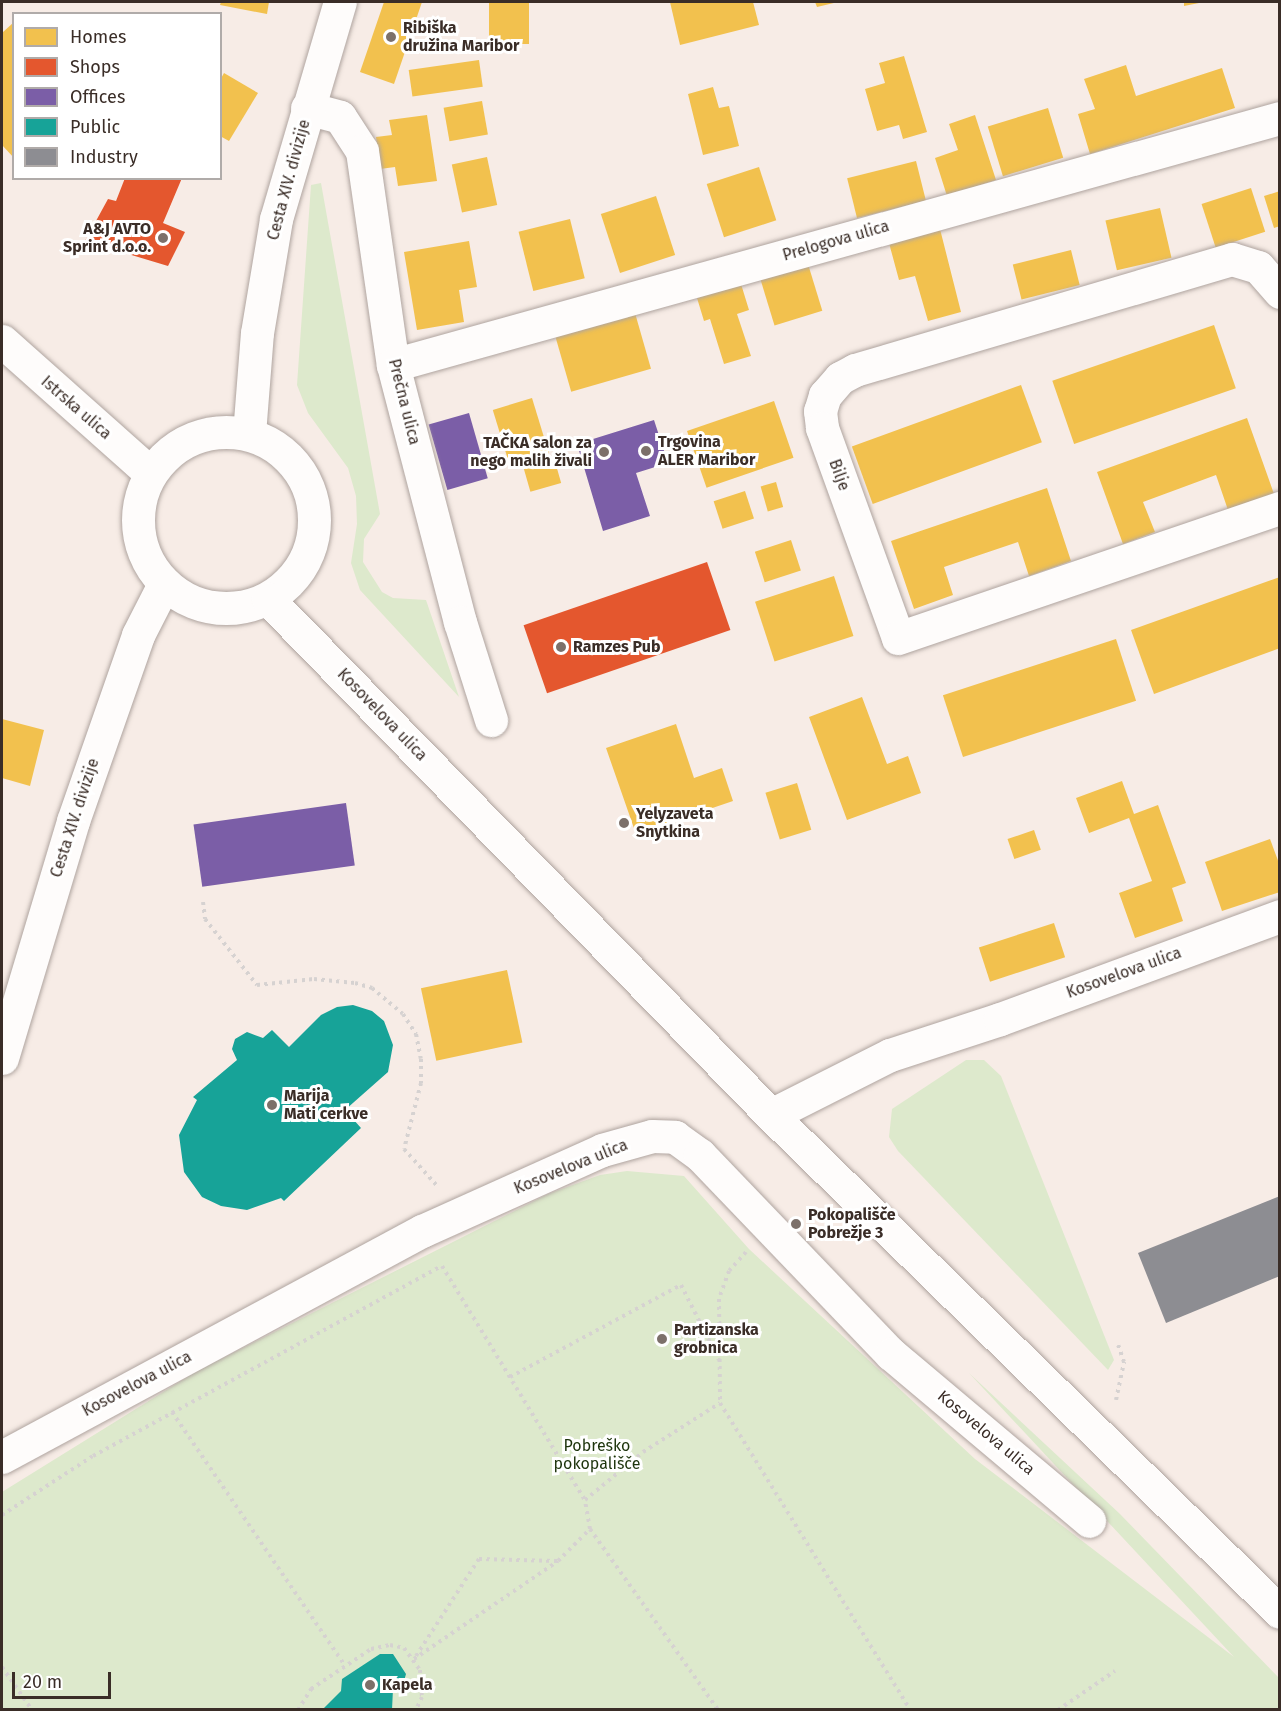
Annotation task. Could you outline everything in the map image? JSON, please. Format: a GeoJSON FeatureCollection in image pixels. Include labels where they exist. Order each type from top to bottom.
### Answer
{"type":"FeatureCollection","features":[{"type":"Feature","properties":{"kind":"street","name":"Cesta XIV. divizije"},"geometry":{"type":"LineString","coordinates":[[249,434],[257,333],[276,219],[340,2]]}},
{"type":"Feature","properties":{"kind":"street","name":"Prečna ulica"},"geometry":{"type":"LineString","coordinates":[[307,108],[340,117],[362,151],[393,364],[460,622],[491,720]]}},
{"type":"Feature","properties":{"kind":"street","name":"Prelogova ulica"},"geometry":{"type":"LineString","coordinates":[[393,364],[1280,118]]}},
{"type":"Feature","properties":{"kind":"street","name":"Bilje"},"geometry":{"type":"LineString","coordinates":[[1280,292],[1258,267],[1232,259],[855,370],[833,387],[820,411],[822,428],[898,638],[1280,508]]}},
{"type":"Feature","properties":{"kind":"street","name":"Istrska ulica"},"geometry":{"type":"LineString","coordinates":[[2,341],[150,473]]}},
{"type":"Feature","properties":{"kind":"street"},"geometry":{"type":"LineString","coordinates":[[223,431],[249,434],[282,450],[302,472],[314,505],[314,537],[302,568],[268,599],[230,610],[197,605],[164,584],[146,557],[138,529],[139,500],[150,473],[174,448],[192,437],[223,431]]}},
{"type":"Feature","properties":{"kind":"street","name":"Cesta XIV. divizije"},"geometry":{"type":"LineString","coordinates":[[2,1058],[77,810],[138,635],[164,584]]}},
{"type":"Feature","properties":{"kind":"street","name":"Kosovelova ulica"},"geometry":{"type":"LineString","coordinates":[[268,599],[771,1115],[1280,1612]]}},
{"type":"Feature","properties":{"kind":"street","name":"Kosovelova ulica"},"geometry":{"type":"LineString","coordinates":[[771,1115],[890,1055],[1000,1019],[1280,916]]}},
{"type":"Feature","properties":{"kind":"street","name":"Kosovelova ulica"},"geometry":{"type":"LineString","coordinates":[[2,1457],[461,1213],[602,1150],[652,1136],[675,1137],[700,1155],[891,1354],[1089,1521]]}},
{"type":"Feature","properties":{"kind":"path"},"geometry":{"type":"LineString","coordinates":[[203,902],[205,919],[257,985],[314,979],[356,983],[372,988],[403,1014],[416,1034],[421,1059],[421,1083],[404,1149],[461,1213]]}},
{"type":"Feature","properties":{"kind":"path"},"geometry":{"type":"LineString","coordinates":[[749,1249],[729,1271],[719,1299],[720,1403],[910,1710]]}},
{"type":"Feature","properties":{"kind":"path"},"geometry":{"type":"LineString","coordinates":[[2,1515],[93,1456],[442,1266],[585,1500],[590,1529],[718,1710]]}},
{"type":"Feature","properties":{"kind":"path"},"geometry":{"type":"LineString","coordinates":[[510,1377],[681,1285],[720,1361]]}},
{"type":"Feature","properties":{"kind":"path"},"geometry":{"type":"LineString","coordinates":[[1116,1400],[1124,1362],[1118,1345]]}},
{"type":"Feature","properties":{"kind":"path"},"geometry":{"type":"LineString","coordinates":[[585,1500],[643,1452],[720,1403]]}},
{"type":"Feature","properties":{"kind":"path"},"geometry":{"type":"LineString","coordinates":[[172,1412],[345,1666]]}},
{"type":"Feature","properties":{"kind":"path"},"geometry":{"type":"LineString","coordinates":[[414,1659],[558,1561],[590,1529]]}},
{"type":"Feature","properties":{"kind":"path"},"geometry":{"type":"LineString","coordinates":[[414,1659],[479,1559],[558,1561]]}},
{"type":"Feature","properties":{"kind":"path"},"geometry":{"type":"LineString","coordinates":[[298,1710],[311,1689],[371,1649],[390,1645],[404,1648],[414,1659],[423,1686],[416,1710]]}},
{"type":"Feature","properties":{"kind":"path"},"geometry":{"type":"LineString","coordinates":[[2,1667],[32,1710]]}},
{"type":"Feature","properties":{"kind":"path"},"geometry":{"type":"LineString","coordinates":[[1058,1710],[1115,1671]]}},
{"type":"Feature","properties":{"kind":"green space"},"geometry":{"type":"Polygon","coordinates":[[[321,183],[380,514],[364,539],[363,562],[382,592],[393,598],[426,600],[459,697],[360,590],[351,563],[357,524],[356,496],[348,468],[308,413],[297,385],[311,185],[321,183]]]}},
{"type":"Feature","properties":{"kind":"green space"},"geometry":{"type":"Polygon","coordinates":[[[966,1060],[984,1060],[1001,1076],[1114,1360],[1108,1370],[898,1151],[889,1137],[892,1109],[966,1060]]]}},
{"type":"Feature","properties":{"kind":"green space","name":"Pobreško pokopališče"},"geometry":{"type":"Polygon","coordinates":[[[627,1171],[684,1176],[749,1249],[975,1459],[1234,1657],[969,1373],[1120,1514],[1280,1679],[1279,1710],[2,1710],[2,1492],[197,1371],[548,1194],[600,1175],[627,1171]]]}},
{"type":"Feature","properties":{"kind":"building: Homes"},"geometry":{"type":"Polygon","coordinates":[[[221,2],[269,2],[267,14],[220,5],[221,2]]]}},
{"type":"Feature","properties":{"kind":"building: Homes","name":"Ribiška družina Maribor"},"geometry":{"type":"Polygon","coordinates":[[[384,2],[422,2],[394,84],[360,72],[384,2]]]}},
{"type":"Feature","properties":{"kind":"building: Homes"},"geometry":{"type":"Polygon","coordinates":[[[489,2],[529,2],[529,44],[489,44],[489,2]]]}},
{"type":"Feature","properties":{"kind":"building: Homes"},"geometry":{"type":"Polygon","coordinates":[[[670,2],[753,2],[759,25],[680,45],[670,2]]]}},
{"type":"Feature","properties":{"kind":"building: Homes"},"geometry":{"type":"Polygon","coordinates":[[[815,2],[838,2],[817,7],[815,2]]]}},
{"type":"Feature","properties":{"kind":"building: Homes"},"geometry":{"type":"Polygon","coordinates":[[[1184,2],[1199,2],[1199,3],[1184,6],[1184,2]]]}},
{"type":"Feature","properties":{"kind":"building: Homes"},"geometry":{"type":"Polygon","coordinates":[[[12,24],[12,156],[2,145],[2,33],[12,24]]]}},
{"type":"Feature","properties":{"kind":"building: Homes"},"geometry":{"type":"Polygon","coordinates":[[[904,56],[927,132],[903,139],[899,125],[877,131],[865,89],[885,83],[879,63],[904,56]]]}},
{"type":"Feature","properties":{"kind":"building: Homes"},"geometry":{"type":"Polygon","coordinates":[[[479,60],[483,87],[412,97],[409,70],[479,60]]]}},
{"type":"Feature","properties":{"kind":"building: Homes"},"geometry":{"type":"Polygon","coordinates":[[[1126,65],[1136,96],[1222,68],[1235,108],[1090,154],[1078,114],[1095,109],[1084,79],[1126,65]]]}},
{"type":"Feature","properties":{"kind":"building: Homes"},"geometry":{"type":"Polygon","coordinates":[[[224,73],[258,93],[229,141],[222,137],[222,76],[224,73]]]}},
{"type":"Feature","properties":{"kind":"building: Homes"},"geometry":{"type":"Polygon","coordinates":[[[713,87],[719,108],[729,106],[739,146],[703,155],[688,94],[713,87]]]}},
{"type":"Feature","properties":{"kind":"building: Homes"},"geometry":{"type":"Polygon","coordinates":[[[482,101],[488,134],[449,141],[444,108],[482,101]]]}},
{"type":"Feature","properties":{"kind":"building: Homes"},"geometry":{"type":"Polygon","coordinates":[[[1048,108],[1063,158],[1003,176],[988,126],[1048,108]]]}},
{"type":"Feature","properties":{"kind":"building: Homes"},"geometry":{"type":"Polygon","coordinates":[[[427,115],[437,181],[398,186],[395,167],[380,169],[376,137],[392,135],[389,120],[427,115]]]}},
{"type":"Feature","properties":{"kind":"building: Homes"},"geometry":{"type":"Polygon","coordinates":[[[975,115],[996,180],[947,196],[935,158],[958,150],[949,124],[975,115]]]}},
{"type":"Feature","properties":{"kind":"building: Homes"},"geometry":{"type":"Polygon","coordinates":[[[487,157],[497,205],[462,212],[452,164],[487,157]]]}},
{"type":"Feature","properties":{"kind":"building: Homes"},"geometry":{"type":"Polygon","coordinates":[[[916,161],[926,201],[857,218],[847,178],[916,161]]]}},
{"type":"Feature","properties":{"kind":"building: Homes"},"geometry":{"type":"Polygon","coordinates":[[[759,167],[776,220],[724,237],[707,184],[759,167]]]}},
{"type":"Feature","properties":{"kind":"building: Homes"},"geometry":{"type":"Polygon","coordinates":[[[1251,188],[1265,232],[1216,248],[1202,204],[1251,188]]]}},
{"type":"Feature","properties":{"kind":"building: Homes"},"geometry":{"type":"Polygon","coordinates":[[[1280,191],[1280,226],[1274,228],[1264,196],[1280,191]]]}},
{"type":"Feature","properties":{"kind":"building: Homes"},"geometry":{"type":"Polygon","coordinates":[[[656,196],[675,255],[620,273],[601,214],[656,196]]]}},
{"type":"Feature","properties":{"kind":"building: Homes"},"geometry":{"type":"Polygon","coordinates":[[[1160,208],[1171,258],[1117,270],[1105,221],[1160,208]]]}},
{"type":"Feature","properties":{"kind":"building: Homes"},"geometry":{"type":"Polygon","coordinates":[[[570,219],[585,278],[533,291],[519,232],[570,219]]]}},
{"type":"Feature","properties":{"kind":"building: Homes"},"geometry":{"type":"Polygon","coordinates":[[[940,229],[961,312],[928,321],[915,276],[899,280],[889,243],[940,229]]]}},
{"type":"Feature","properties":{"kind":"building: Homes"},"geometry":{"type":"Polygon","coordinates":[[[469,241],[477,287],[459,290],[464,322],[417,330],[404,252],[469,241]]]}},
{"type":"Feature","properties":{"kind":"building: Homes"},"geometry":{"type":"Polygon","coordinates":[[[1071,250],[1080,285],[1021,299],[1013,265],[1071,250]]]}},
{"type":"Feature","properties":{"kind":"building: Homes"},"geometry":{"type":"Polygon","coordinates":[[[808,264],[822,311],[775,325],[760,279],[808,264]]]}},
{"type":"Feature","properties":{"kind":"building: Homes"},"geometry":{"type":"Polygon","coordinates":[[[741,284],[749,310],[737,314],[751,356],[724,364],[710,319],[704,321],[697,298],[741,284]]]}},
{"type":"Feature","properties":{"kind":"building: Homes"},"geometry":{"type":"Polygon","coordinates":[[[635,313],[651,369],[571,392],[555,336],[635,313]]]}},
{"type":"Feature","properties":{"kind":"building: Homes"},"geometry":{"type":"Polygon","coordinates":[[[1214,325],[1236,388],[1074,444],[1052,381],[1214,325]]]}},
{"type":"Feature","properties":{"kind":"building: Homes"},"geometry":{"type":"Polygon","coordinates":[[[1021,385],[1042,442],[873,504],[852,447],[1021,385]]]}},
{"type":"Feature","properties":{"kind":"building: Homes"},"geometry":{"type":"Polygon","coordinates":[[[532,398],[549,453],[509,464],[493,410],[532,398]]]}},
{"type":"Feature","properties":{"kind":"building: Homes"},"geometry":{"type":"Polygon","coordinates":[[[774,401],[794,458],[707,488],[687,431],[774,401]]]}},
{"type":"Feature","properties":{"kind":"building: Homes"},"geometry":{"type":"Polygon","coordinates":[[[1247,418],[1274,494],[1228,510],[1216,475],[1143,502],[1155,532],[1123,544],[1097,472],[1247,418]]]}},
{"type":"Feature","properties":{"kind":"building: Homes"},"geometry":{"type":"Polygon","coordinates":[[[554,458],[561,483],[530,492],[523,467],[554,458]]]}},
{"type":"Feature","properties":{"kind":"building: Homes"},"geometry":{"type":"Polygon","coordinates":[[[776,482],[783,507],[768,511],[761,486],[776,482]]]}},
{"type":"Feature","properties":{"kind":"building: Homes"},"geometry":{"type":"Polygon","coordinates":[[[1047,488],[1071,561],[1029,576],[1018,542],[944,567],[953,595],[914,609],[891,541],[1047,488]]]}},
{"type":"Feature","properties":{"kind":"building: Homes"},"geometry":{"type":"Polygon","coordinates":[[[745,491],[754,519],[723,529],[714,501],[745,491]]]}},
{"type":"Feature","properties":{"kind":"building: Homes"},"geometry":{"type":"Polygon","coordinates":[[[791,540],[801,570],[765,582],[755,552],[791,540]]]}},
{"type":"Feature","properties":{"kind":"building: Homes"},"geometry":{"type":"Polygon","coordinates":[[[834,576],[853,636],[775,662],[755,602],[834,576]]]}},
{"type":"Feature","properties":{"kind":"building: Homes"},"geometry":{"type":"Polygon","coordinates":[[[1280,577],[1280,648],[1154,694],[1131,630],[1280,577]]]}},
{"type":"Feature","properties":{"kind":"building: Homes"},"geometry":{"type":"Polygon","coordinates":[[[1116,639],[1136,701],[963,757],[943,695],[1116,639]]]}},
{"type":"Feature","properties":{"kind":"building: Homes"},"geometry":{"type":"Polygon","coordinates":[[[862,697],[887,764],[908,756],[921,793],[847,820],[809,717],[862,697]]]}},
{"type":"Feature","properties":{"kind":"building: Homes"},"geometry":{"type":"Polygon","coordinates":[[[2,719],[44,730],[30,786],[2,778],[2,719]]]}},
{"type":"Feature","properties":{"kind":"building: Homes"},"geometry":{"type":"Polygon","coordinates":[[[676,724],[694,778],[722,768],[733,801],[636,834],[606,748],[676,724]]]}},
{"type":"Feature","properties":{"kind":"building: Homes"},"geometry":{"type":"Polygon","coordinates":[[[1122,781],[1134,814],[1158,805],[1186,883],[1172,888],[1183,921],[1135,938],[1119,893],[1152,881],[1129,818],[1089,833],[1076,798],[1122,781]]]}},
{"type":"Feature","properties":{"kind":"building: Homes"},"geometry":{"type":"Polygon","coordinates":[[[797,783],[811,830],[780,840],[765,793],[797,783]]]}},
{"type":"Feature","properties":{"kind":"building: Homes"},"geometry":{"type":"Polygon","coordinates":[[[1034,830],[1041,850],[1014,859],[1008,839],[1034,830]]]}},
{"type":"Feature","properties":{"kind":"building: Homes"},"geometry":{"type":"Polygon","coordinates":[[[1270,839],[1280,866],[1280,892],[1222,911],[1205,862],[1270,839]]]}},
{"type":"Feature","properties":{"kind":"building: Homes"},"geometry":{"type":"Polygon","coordinates":[[[1054,923],[1065,957],[990,982],[979,947],[1054,923]]]}},
{"type":"Feature","properties":{"kind":"building: Homes"},"geometry":{"type":"Polygon","coordinates":[[[507,970],[522,1042],[436,1061],[421,988],[507,970]]]}},
{"type":"Feature","properties":{"kind":"building: Shops"},"geometry":{"type":"Polygon","coordinates":[[[124,180],[181,180],[163,223],[185,232],[168,266],[85,241],[108,199],[116,201],[124,180]]]}},
{"type":"Feature","properties":{"kind":"building: Shops"},"geometry":{"type":"Polygon","coordinates":[[[707,562],[730,630],[547,693],[524,625],[707,562]]]}},
{"type":"Feature","properties":{"kind":"building: Offices"},"geometry":{"type":"Polygon","coordinates":[[[469,413],[488,478],[447,490],[429,425],[469,413]]]}},
{"type":"Feature","properties":{"kind":"building: Offices"},"geometry":{"type":"Polygon","coordinates":[[[654,420],[668,463],[636,473],[650,516],[603,531],[577,444],[654,420]]]}},
{"type":"Feature","properties":{"kind":"building: Offices"},"geometry":{"type":"Polygon","coordinates":[[[346,803],[355,865],[202,887],[193,824],[346,803]]]}},
{"type":"Feature","properties":{"kind":"building: Public","name":"Marija Mati cerkve"},"geometry":{"type":"Polygon","coordinates":[[[353,1005],[372,1011],[384,1021],[393,1045],[388,1072],[345,1110],[361,1128],[284,1201],[281,1198],[247,1210],[221,1206],[202,1197],[184,1172],[179,1135],[197,1100],[193,1097],[237,1060],[232,1049],[235,1039],[247,1032],[263,1038],[272,1030],[289,1047],[321,1015],[337,1007],[353,1005]]]}},
{"type":"Feature","properties":{"kind":"building: Public","name":"Kapela"},"geometry":{"type":"Polygon","coordinates":[[[380,1654],[393,1654],[406,1674],[404,1681],[393,1689],[392,1710],[322,1710],[341,1691],[342,1679],[380,1654]]]}},
{"type":"Feature","properties":{"kind":"building: Industry"},"geometry":{"type":"Polygon","coordinates":[[[1280,1196],[1280,1276],[1166,1323],[1138,1253],[1280,1196]]]}},
{"type":"Feature","properties":{"kind":"place","name":"Ribiška družina Maribor"},"geometry":{"type":"Point","coordinates":[391,37]}},
{"type":"Feature","properties":{"kind":"place","name":"A&J AVTO Sprint d.o.o."},"geometry":{"type":"Point","coordinates":[163,238]}},
{"type":"Feature","properties":{"kind":"place","name":"Trgovina ALER Maribor"},"geometry":{"type":"Point","coordinates":[646,451]}},
{"type":"Feature","properties":{"kind":"place","name":"TAČKA salon za nego malih živali"},"geometry":{"type":"Point","coordinates":[604,452]}},
{"type":"Feature","properties":{"kind":"place","name":"Ramzes Pub"},"geometry":{"type":"Point","coordinates":[561,647]}},
{"type":"Feature","properties":{"kind":"place","name":"Yelyzaveta Snytkina"},"geometry":{"type":"Point","coordinates":[624,823]}},
{"type":"Feature","properties":{"kind":"place","name":"Marija Mati cerkve"},"geometry":{"type":"Point","coordinates":[272,1105]}},
{"type":"Feature","properties":{"kind":"place","name":"Pokopališče Pobrežje 3"},"geometry":{"type":"Point","coordinates":[796,1224]}},
{"type":"Feature","properties":{"kind":"place","name":"Partizanska grobnica"},"geometry":{"type":"Point","coordinates":[662,1339]}},
{"type":"Feature","properties":{"kind":"place","name":"Kapela"},"geometry":{"type":"Point","coordinates":[370,1685]}}]}
